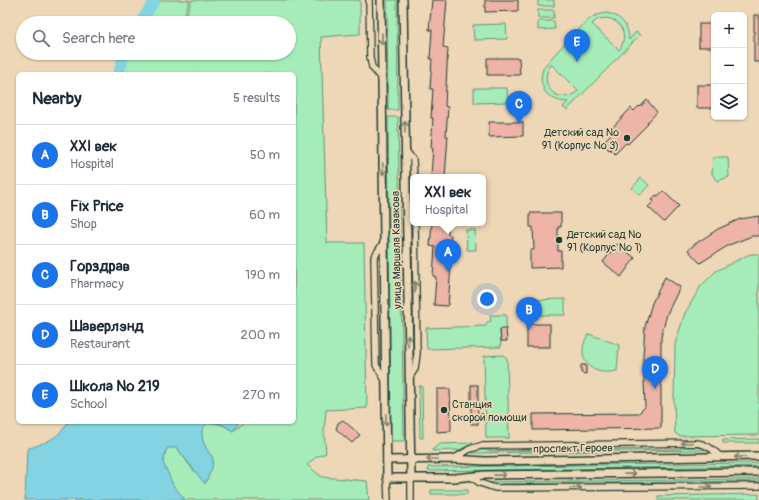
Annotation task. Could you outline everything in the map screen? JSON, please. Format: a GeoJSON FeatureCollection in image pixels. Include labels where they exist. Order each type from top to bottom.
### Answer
{"type":"FeatureCollection","features":[{"type":"Feature","properties":{"kind":"street"},"geometry":{"type":"LineString","coordinates":[[369,0],[370,58],[372,67],[382,81]]}},
{"type":"Feature","properties":{"kind":"street","name":"улица Маршала Казакова"},"geometry":{"type":"LineString","coordinates":[[381,0],[388,500]]}},
{"type":"Feature","properties":{"kind":"street","name":"улица Маршала Казакова"},"geometry":{"type":"LineString","coordinates":[[403,0],[410,500]]}},
{"type":"Feature","properties":{"kind":"street"},"geometry":{"type":"LineString","coordinates":[[405,149],[413,160],[414,174]]}},
{"type":"Feature","properties":{"kind":"street"},"geometry":{"type":"LineString","coordinates":[[408,380],[415,369],[417,354],[415,226]]}},
{"type":"Feature","properties":{"kind":"street"},"geometry":{"type":"LineString","coordinates":[[453,459],[470,449],[480,446],[697,443],[710,447],[721,457]]}},
{"type":"Feature","properties":{"kind":"street","name":"проспект Героев"},"geometry":{"type":"LineString","coordinates":[[387,460],[453,459],[485,461],[759,456]]}},
{"type":"Feature","properties":{"kind":"street"},"geometry":{"type":"LineString","coordinates":[[387,478],[454,478],[486,475],[759,472]]}},
{"type":"Feature","properties":{"kind":"street"},"geometry":{"type":"LineString","coordinates":[[470,476],[480,483],[495,488],[759,486]]}},
{"type":"Feature","properties":{"kind":"green space"},"geometry":{"type":"Polygon","coordinates":[[[161,0],[190,0],[184,16],[149,16],[161,0]]]}},
{"type":"Feature","properties":{"kind":"green space"},"geometry":{"type":"Polygon","coordinates":[[[192,0],[360,0],[360,34],[321,37],[327,243],[364,243],[367,408],[326,410],[324,432],[326,453],[316,457],[307,465],[322,477],[367,481],[369,500],[65,500],[158,424],[219,424],[233,431],[242,424],[296,424],[296,72],[124,72],[128,60],[296,60],[296,16],[186,16],[192,0]],[[201,431],[168,447],[177,448],[194,471],[213,458],[204,446],[201,431]]]}},
{"type":"Feature","properties":{"kind":"green space"},"geometry":{"type":"Polygon","coordinates":[[[387,0],[397,0],[398,110],[388,110],[387,0]]]}},
{"type":"Feature","properties":{"kind":"green space"},"geometry":{"type":"Polygon","coordinates":[[[538,0],[554,0],[554,6],[538,6],[538,0]]]}},
{"type":"Feature","properties":{"kind":"green space"},"geometry":{"type":"Polygon","coordinates":[[[538,10],[554,10],[554,18],[538,18],[538,10]]]}},
{"type":"Feature","properties":{"kind":"green space"},"geometry":{"type":"Polygon","coordinates":[[[606,13],[616,16],[623,22],[629,35],[629,40],[636,32],[640,35],[567,110],[563,107],[568,102],[559,101],[553,98],[544,90],[542,81],[543,69],[587,21],[593,17],[606,13]],[[598,19],[592,24],[619,50],[622,45],[624,35],[622,30],[620,26],[612,19],[598,19]],[[552,65],[547,73],[546,80],[552,92],[557,95],[564,96],[571,95],[578,91],[552,65]]]}},
{"type":"Feature","properties":{"kind":"green space"},"geometry":{"type":"Polygon","coordinates":[[[538,21],[554,21],[555,29],[538,30],[538,21]]]}},
{"type":"Feature","properties":{"kind":"green space"},"geometry":{"type":"Polygon","coordinates":[[[506,24],[507,39],[474,40],[473,25],[506,24]]]}},
{"type":"Feature","properties":{"kind":"green space"},"geometry":{"type":"Polygon","coordinates":[[[474,88],[507,88],[508,102],[474,103],[474,88]]]}},
{"type":"Feature","properties":{"kind":"green space"},"geometry":{"type":"Polygon","coordinates":[[[388,117],[398,117],[404,441],[391,441],[388,117]]]}},
{"type":"Feature","properties":{"kind":"green space"},"geometry":{"type":"Polygon","coordinates":[[[713,157],[728,157],[729,177],[717,181],[712,174],[713,157]]]}},
{"type":"Feature","properties":{"kind":"green space"},"geometry":{"type":"Polygon","coordinates":[[[641,178],[649,185],[640,195],[632,188],[641,178]]]}},
{"type":"Feature","properties":{"kind":"green space"},"geometry":{"type":"Polygon","coordinates":[[[466,230],[475,230],[476,250],[467,250],[466,230]]]}},
{"type":"Feature","properties":{"kind":"green space"},"geometry":{"type":"Polygon","coordinates":[[[750,254],[759,254],[759,435],[679,436],[675,433],[675,344],[685,313],[701,286],[716,271],[750,254]]]}},
{"type":"Feature","properties":{"kind":"green space"},"geometry":{"type":"Polygon","coordinates":[[[565,299],[565,315],[526,315],[526,300],[565,299]]]}},
{"type":"Feature","properties":{"kind":"green space"},"geometry":{"type":"Polygon","coordinates":[[[490,315],[506,315],[506,329],[500,330],[501,347],[427,349],[426,328],[486,326],[487,322],[491,321],[490,315]]]}},
{"type":"Feature","properties":{"kind":"green space"},"geometry":{"type":"Polygon","coordinates":[[[589,334],[619,345],[617,371],[600,372],[588,365],[583,355],[583,350],[589,334]]]}},
{"type":"Feature","properties":{"kind":"green space"},"geometry":{"type":"Polygon","coordinates":[[[503,355],[507,358],[509,438],[486,438],[484,356],[503,355]]]}},
{"type":"Feature","properties":{"kind":"green space"},"geometry":{"type":"Polygon","coordinates":[[[419,386],[422,386],[423,438],[420,438],[419,386]]]}},
{"type":"Feature","properties":{"kind":"green space"},"geometry":{"type":"Polygon","coordinates":[[[759,439],[759,443],[723,443],[723,440],[759,439]]]}},
{"type":"Feature","properties":{"kind":"green space"},"geometry":{"type":"Polygon","coordinates":[[[473,443],[459,450],[432,451],[440,444],[473,443]]]}},
{"type":"Feature","properties":{"kind":"green space"},"geometry":{"type":"Polygon","coordinates":[[[681,447],[698,447],[705,450],[472,453],[478,450],[681,449],[681,447]]]}},
{"type":"Feature","properties":{"kind":"green space"},"geometry":{"type":"Polygon","coordinates":[[[759,463],[759,466],[428,471],[428,467],[759,463]]]}},
{"type":"Feature","properties":{"kind":"green space"},"geometry":{"type":"Polygon","coordinates":[[[759,479],[759,481],[501,484],[501,486],[486,483],[494,482],[759,479]]]}},
{"type":"Feature","properties":{"kind":"green space"},"geometry":{"type":"Polygon","coordinates":[[[431,490],[467,490],[467,494],[431,494],[431,490]]]}},
{"type":"Feature","properties":{"kind":"green space"},"geometry":{"type":"Polygon","coordinates":[[[759,494],[759,500],[658,500],[658,496],[759,494]]]}},
{"type":"Feature","properties":{"kind":"water"},"geometry":{"type":"Polygon","coordinates":[[[67,424],[207,424],[202,432],[206,449],[213,458],[212,468],[205,484],[177,448],[167,448],[163,462],[173,485],[185,500],[25,500],[27,449],[50,440],[67,424]]]}},
{"type":"Feature","properties":{"kind":"water"},"geometry":{"type":"Polygon","coordinates":[[[219,424],[238,424],[233,431],[219,424]]]}},
{"type":"Feature","properties":{"kind":"building"},"geometry":{"type":"Polygon","coordinates":[[[432,0],[447,0],[443,47],[448,48],[445,106],[448,107],[446,136],[448,136],[445,174],[431,174],[433,118],[431,118],[433,89],[430,89],[432,30],[429,30],[432,0]]]}},
{"type":"Feature","properties":{"kind":"building"},"geometry":{"type":"Polygon","coordinates":[[[485,0],[518,0],[518,11],[485,12],[485,0]]]}},
{"type":"Feature","properties":{"kind":"building"},"geometry":{"type":"Polygon","coordinates":[[[754,15],[759,15],[759,62],[754,62],[754,15]]]}},
{"type":"Feature","properties":{"kind":"building"},"geometry":{"type":"Polygon","coordinates":[[[699,24],[711,24],[711,47],[699,47],[699,24]]]}},
{"type":"Feature","properties":{"kind":"building"},"geometry":{"type":"Polygon","coordinates":[[[487,58],[519,58],[520,75],[487,75],[487,58]]]}},
{"type":"Feature","properties":{"kind":"building"},"geometry":{"type":"Polygon","coordinates":[[[697,85],[711,85],[711,108],[697,108],[697,85]]]}},
{"type":"Feature","properties":{"kind":"building"},"geometry":{"type":"Polygon","coordinates":[[[647,100],[657,112],[647,123],[648,124],[628,144],[626,143],[615,154],[610,149],[609,150],[602,143],[614,131],[611,129],[631,108],[634,111],[647,100]]]}},
{"type":"Feature","properties":{"kind":"building"},"geometry":{"type":"Polygon","coordinates":[[[489,122],[523,122],[523,136],[489,137],[489,122]]]}},
{"type":"Feature","properties":{"kind":"building"},"geometry":{"type":"Polygon","coordinates":[[[663,191],[679,206],[664,222],[648,207],[654,201],[652,200],[656,195],[658,196],[663,191]]]}},
{"type":"Feature","properties":{"kind":"building"},"geometry":{"type":"Polygon","coordinates":[[[530,213],[561,213],[561,227],[558,227],[558,251],[561,251],[561,267],[530,268],[530,250],[534,250],[533,227],[530,227],[530,213]]]}},
{"type":"Feature","properties":{"kind":"building"},"geometry":{"type":"Polygon","coordinates":[[[759,216],[759,236],[752,236],[729,245],[700,263],[688,250],[718,229],[740,219],[759,216]]]}},
{"type":"Feature","properties":{"kind":"building"},"geometry":{"type":"Polygon","coordinates":[[[432,226],[449,226],[448,235],[451,235],[448,264],[451,265],[448,306],[434,305],[436,277],[433,276],[435,247],[430,246],[432,226]]]}},
{"type":"Feature","properties":{"kind":"building"},"geometry":{"type":"Polygon","coordinates":[[[617,244],[635,258],[621,277],[603,262],[617,244]]]}},
{"type":"Feature","properties":{"kind":"building"},"geometry":{"type":"Polygon","coordinates":[[[665,277],[680,287],[667,314],[661,337],[661,428],[533,430],[533,414],[639,413],[645,407],[643,355],[645,327],[652,303],[665,277]]]}},
{"type":"Feature","properties":{"kind":"building"},"geometry":{"type":"Polygon","coordinates":[[[527,324],[550,324],[550,347],[527,347],[527,324]]]}},
{"type":"Feature","properties":{"kind":"building"},"geometry":{"type":"Polygon","coordinates":[[[500,329],[506,329],[507,341],[501,341],[500,329]]]}},
{"type":"Feature","properties":{"kind":"building"},"geometry":{"type":"Polygon","coordinates":[[[581,365],[586,365],[586,374],[581,373],[581,365]]]}},
{"type":"Feature","properties":{"kind":"building"},"geometry":{"type":"Polygon","coordinates":[[[471,385],[478,385],[478,424],[471,424],[471,385]]]}},
{"type":"Feature","properties":{"kind":"building","name":"Станция скорой помощи"},"geometry":{"type":"Polygon","coordinates":[[[437,389],[450,389],[451,431],[437,432],[437,389]]]}},
{"type":"Feature","properties":{"kind":"building"},"geometry":{"type":"Polygon","coordinates":[[[343,420],[360,435],[352,443],[336,429],[338,423],[343,420]]]}},
{"type":"Feature","properties":{"kind":"waterway"},"geometry":{"type":"LineString","coordinates":[[145,16],[155,0]]}},
{"type":"Feature","properties":{"kind":"waterway"},"geometry":{"type":"LineString","coordinates":[[119,72],[123,60]]}},
{"type":"Feature","properties":{"kind":"place","name":"Школа № 219"},"geometry":{"type":"Point","coordinates":[577,62]}},
{"type":"Feature","properties":{"kind":"place","name":"Горздрав"},"geometry":{"type":"Point","coordinates":[519,124]}},
{"type":"Feature","properties":{"kind":"place","name":"Детский сад № 91 (Корпус № 3)"},"geometry":{"type":"Point","coordinates":[627,138]}},
{"type":"Feature","properties":{"kind":"place","name":"Детский сад № 91 (Корпус № 1)"},"geometry":{"type":"Point","coordinates":[559,240]}},
{"type":"Feature","properties":{"kind":"place","name":"XXI век"},"geometry":{"type":"Point","coordinates":[448,272]}},
{"type":"Feature","properties":{"kind":"place","name":"Fix Price"},"geometry":{"type":"Point","coordinates":[529,330]}},
{"type":"Feature","properties":{"kind":"place","name":"Шаверлэнд"},"geometry":{"type":"Point","coordinates":[655,389]}},
{"type":"Feature","properties":{"kind":"place","name":"Станция скорой помощи"},"geometry":{"type":"Point","coordinates":[444,410]}}]}
